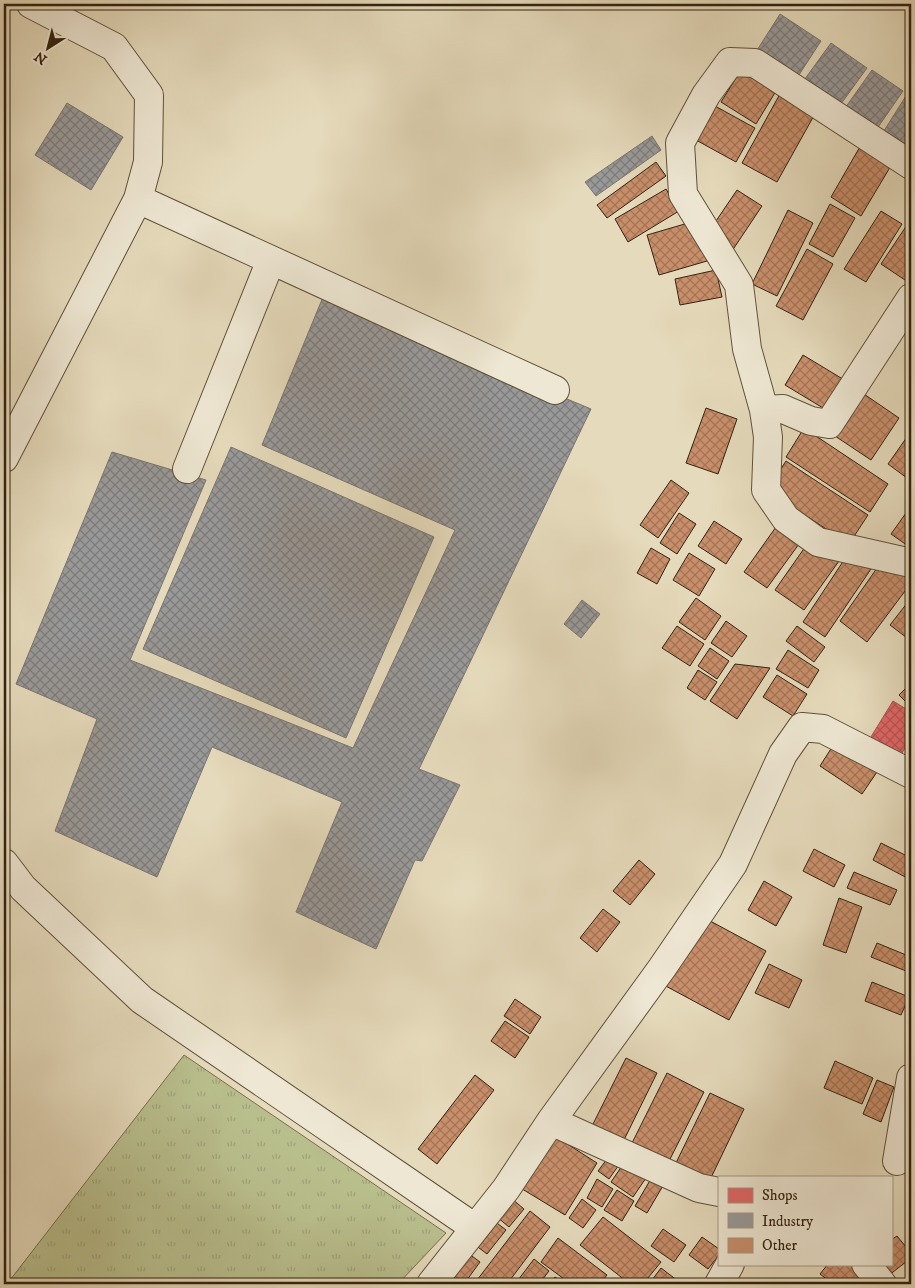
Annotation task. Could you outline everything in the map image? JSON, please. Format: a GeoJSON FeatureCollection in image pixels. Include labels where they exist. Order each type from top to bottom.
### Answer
{"type":"FeatureCollection","features":[{"type":"Feature","properties":{"kind":"street"},"geometry":{"type":"LineString","coordinates":[[7,440],[138,200],[148,162],[149,95],[114,47],[32,4]]}},
{"type":"Feature","properties":{"kind":"street"},"geometry":{"type":"LineString","coordinates":[[911,165],[755,62],[730,62],[706,95],[680,143],[684,194],[740,285],[746,349],[764,410],[768,437],[766,490],[786,519],[818,542],[911,563]]}},
{"type":"Feature","properties":{"kind":"street"},"geometry":{"type":"LineString","coordinates":[[138,200],[555,390]]}},
{"type":"Feature","properties":{"kind":"street"},"geometry":{"type":"LineString","coordinates":[[186,470],[271,260]]}},
{"type":"Feature","properties":{"kind":"street"},"geometry":{"type":"LineString","coordinates":[[764,410],[783,408],[810,421],[829,424],[911,298]]}},
{"type":"Feature","properties":{"kind":"street"},"geometry":{"type":"LineString","coordinates":[[431,1284],[506,1189],[552,1120],[656,976],[733,864],[784,754],[802,727],[823,729],[911,774]]}},
{"type":"Feature","properties":{"kind":"street"},"geometry":{"type":"LineString","coordinates":[[4,863],[23,888],[142,1000],[475,1228]]}},
{"type":"Feature","properties":{"kind":"street"},"geometry":{"type":"LineString","coordinates":[[899,1168],[911,1078]]}},
{"type":"Feature","properties":{"kind":"street"},"geometry":{"type":"LineString","coordinates":[[552,1120],[699,1188],[718,1192]]}},
{"type":"Feature","properties":{"kind":"street"},"geometry":{"type":"LineString","coordinates":[[720,1284],[729,1266]]}},
{"type":"Feature","properties":{"kind":"street"},"geometry":{"type":"LineString","coordinates":[[868,1266],[882,1284]]}},
{"type":"Feature","properties":{"kind":"green space"},"geometry":{"type":"Polygon","coordinates":[[[184,1055],[446,1233],[398,1284],[7,1284],[184,1055]]]}},
{"type":"Feature","properties":{"kind":"building: Shops"},"geometry":{"type":"Polygon","coordinates":[[[893,701],[911,712],[911,738],[899,758],[869,740],[893,701]]]}},
{"type":"Feature","properties":{"kind":"building: Industry"},"geometry":{"type":"Polygon","coordinates":[[[780,14],[821,41],[795,81],[754,55],[780,14]]]}},
{"type":"Feature","properties":{"kind":"building: Industry"},"geometry":{"type":"Polygon","coordinates":[[[831,43],[867,68],[838,108],[802,83],[831,43]]]}},
{"type":"Feature","properties":{"kind":"building: Industry"},"geometry":{"type":"Polygon","coordinates":[[[872,70],[903,91],[874,133],[843,111],[872,70]]]}},
{"type":"Feature","properties":{"kind":"building: Industry"},"geometry":{"type":"Polygon","coordinates":[[[909,91],[911,92],[911,153],[882,134],[909,91]]]}},
{"type":"Feature","properties":{"kind":"building: Industry"},"geometry":{"type":"Polygon","coordinates":[[[67,103],[123,137],[91,190],[35,155],[67,103]]]}},
{"type":"Feature","properties":{"kind":"building: Industry"},"geometry":{"type":"Polygon","coordinates":[[[652,136],[661,150],[596,196],[585,182],[652,136]]]}},
{"type":"Feature","properties":{"kind":"building: Industry"},"geometry":{"type":"Polygon","coordinates":[[[323,297],[591,409],[419,769],[460,785],[422,861],[415,860],[376,949],[296,912],[342,802],[212,747],[157,877],[55,831],[97,719],[16,684],[112,452],[206,480],[130,660],[353,748],[455,530],[262,445],[323,297]]]}},
{"type":"Feature","properties":{"kind":"building: Industry"},"geometry":{"type":"Polygon","coordinates":[[[231,447],[434,537],[346,738],[143,649],[231,447]]]}},
{"type":"Feature","properties":{"kind":"building: Industry"},"geometry":{"type":"Polygon","coordinates":[[[582,600],[600,614],[581,638],[564,624],[582,600]]]}},
{"type":"Feature","properties":{"kind":"building: Other"},"geometry":{"type":"Polygon","coordinates":[[[741,70],[776,91],[756,124],[721,102],[741,70]]]}},
{"type":"Feature","properties":{"kind":"building: Other"},"geometry":{"type":"Polygon","coordinates":[[[781,92],[816,112],[777,182],[742,163],[781,92]]]}},
{"type":"Feature","properties":{"kind":"building: Other"},"geometry":{"type":"Polygon","coordinates":[[[715,106],[755,128],[736,162],[696,140],[715,106]]]}},
{"type":"Feature","properties":{"kind":"building: Other"},"geometry":{"type":"Polygon","coordinates":[[[861,145],[892,164],[861,216],[831,197],[861,145]]]}},
{"type":"Feature","properties":{"kind":"building: Other"},"geometry":{"type":"Polygon","coordinates":[[[656,162],[666,176],[607,218],[597,205],[656,162]]]}},
{"type":"Feature","properties":{"kind":"building: Other"},"geometry":{"type":"Polygon","coordinates":[[[666,189],[679,211],[628,242],[615,219],[666,189]]]}},
{"type":"Feature","properties":{"kind":"building: Other"},"geometry":{"type":"Polygon","coordinates":[[[737,190],[762,206],[732,251],[716,221],[737,190]]]}},
{"type":"Feature","properties":{"kind":"building: Other"},"geometry":{"type":"Polygon","coordinates":[[[830,204],[855,218],[833,257],[809,244],[830,204]]]}},
{"type":"Feature","properties":{"kind":"building: Other"},"geometry":{"type":"Polygon","coordinates":[[[788,210],[813,223],[777,296],[752,284],[788,210]]]}},
{"type":"Feature","properties":{"kind":"building: Other"},"geometry":{"type":"Polygon","coordinates":[[[881,211],[902,224],[866,282],[844,269],[881,211]]]}},
{"type":"Feature","properties":{"kind":"building: Other"},"geometry":{"type":"Polygon","coordinates":[[[911,219],[911,278],[908,282],[881,264],[911,219]]]}},
{"type":"Feature","properties":{"kind":"building: Other"},"geometry":{"type":"Polygon","coordinates":[[[695,221],[707,261],[659,275],[647,235],[695,221]]]}},
{"type":"Feature","properties":{"kind":"building: Other"},"geometry":{"type":"Polygon","coordinates":[[[807,249],[833,264],[803,320],[776,306],[807,249]]]}},
{"type":"Feature","properties":{"kind":"building: Other"},"geometry":{"type":"Polygon","coordinates":[[[716,270],[722,297],[680,305],[675,279],[716,270]]]}},
{"type":"Feature","properties":{"kind":"building: Other"},"geometry":{"type":"Polygon","coordinates":[[[803,355],[846,381],[828,411],[785,385],[803,355]]]}},
{"type":"Feature","properties":{"kind":"building: Other"},"geometry":{"type":"Polygon","coordinates":[[[861,392],[899,418],[871,460],[832,434],[861,392]]]}},
{"type":"Feature","properties":{"kind":"building: Other"},"geometry":{"type":"Polygon","coordinates":[[[706,408],[737,419],[718,474],[686,463],[706,408]]]}},
{"type":"Feature","properties":{"kind":"building: Other"},"geometry":{"type":"Polygon","coordinates":[[[804,428],[888,484],[870,512],[786,457],[804,428]]]}},
{"type":"Feature","properties":{"kind":"building: Other"},"geometry":{"type":"Polygon","coordinates":[[[907,437],[911,440],[911,481],[888,464],[907,437]]]}},
{"type":"Feature","properties":{"kind":"building: Other"},"geometry":{"type":"Polygon","coordinates":[[[786,461],[868,515],[849,544],[767,490],[786,461]]]}},
{"type":"Feature","properties":{"kind":"building: Other"},"geometry":{"type":"Polygon","coordinates":[[[671,480],[689,493],[658,538],[640,525],[671,480]]]}},
{"type":"Feature","properties":{"kind":"building: Other"},"geometry":{"type":"Polygon","coordinates":[[[911,506],[911,548],[891,534],[911,506]]]}},
{"type":"Feature","properties":{"kind":"building: Other"},"geometry":{"type":"Polygon","coordinates":[[[679,513],[696,524],[677,554],[660,543],[679,513]]]}},
{"type":"Feature","properties":{"kind":"building: Other"},"geometry":{"type":"Polygon","coordinates":[[[714,521],[742,539],[726,564],[698,546],[714,521]]]}},
{"type":"Feature","properties":{"kind":"building: Other"},"geometry":{"type":"Polygon","coordinates":[[[776,527],[799,544],[767,588],[744,572],[776,527]]]}},
{"type":"Feature","properties":{"kind":"building: Other"},"geometry":{"type":"Polygon","coordinates":[[[810,540],[839,561],[804,610],[775,590],[810,540]]]}},
{"type":"Feature","properties":{"kind":"building: Other"},"geometry":{"type":"Polygon","coordinates":[[[651,548],[670,559],[657,584],[637,573],[651,548]]]}},
{"type":"Feature","properties":{"kind":"building: Other"},"geometry":{"type":"Polygon","coordinates":[[[689,553],[715,569],[699,596],[673,580],[689,553]]]}},
{"type":"Feature","properties":{"kind":"building: Other"},"geometry":{"type":"Polygon","coordinates":[[[848,554],[871,569],[825,637],[803,622],[848,554]]]}},
{"type":"Feature","properties":{"kind":"building: Other"},"geometry":{"type":"Polygon","coordinates":[[[884,558],[911,575],[911,583],[867,642],[840,621],[884,558]]]}},
{"type":"Feature","properties":{"kind":"building: Other"},"geometry":{"type":"Polygon","coordinates":[[[696,598],[721,616],[705,640],[679,622],[696,598]]]}},
{"type":"Feature","properties":{"kind":"building: Other"},"geometry":{"type":"Polygon","coordinates":[[[911,598],[911,641],[890,625],[911,598]]]}},
{"type":"Feature","properties":{"kind":"building: Other"},"geometry":{"type":"Polygon","coordinates":[[[726,621],[747,636],[732,657],[711,643],[726,621]]]}},
{"type":"Feature","properties":{"kind":"building: Other"},"geometry":{"type":"Polygon","coordinates":[[[677,626],[704,644],[690,666],[662,648],[677,626]]]}},
{"type":"Feature","properties":{"kind":"building: Other"},"geometry":{"type":"Polygon","coordinates":[[[797,626],[825,647],[814,662],[786,641],[797,626]]]}},
{"type":"Feature","properties":{"kind":"building: Other"},"geometry":{"type":"Polygon","coordinates":[[[710,648],[729,661],[717,679],[698,666],[710,648]]]}},
{"type":"Feature","properties":{"kind":"building: Other"},"geometry":{"type":"Polygon","coordinates":[[[788,650],[819,670],[808,688],[776,669],[788,650]]]}},
{"type":"Feature","properties":{"kind":"building: Other"},"geometry":{"type":"Polygon","coordinates":[[[735,664],[770,668],[737,719],[710,701],[735,664]]]}},
{"type":"Feature","properties":{"kind":"building: Other"},"geometry":{"type":"Polygon","coordinates":[[[698,670],[717,682],[705,700],[687,688],[698,670]]]}},
{"type":"Feature","properties":{"kind":"building: Other"},"geometry":{"type":"Polygon","coordinates":[[[777,675],[807,694],[793,716],[763,697],[777,675]]]}},
{"type":"Feature","properties":{"kind":"building: Other"},"geometry":{"type":"Polygon","coordinates":[[[911,683],[911,705],[910,706],[899,695],[911,683]]]}},
{"type":"Feature","properties":{"kind":"building: Other"},"geometry":{"type":"Polygon","coordinates":[[[834,744],[877,772],[862,794],[820,766],[834,744]]]}},
{"type":"Feature","properties":{"kind":"building: Other"},"geometry":{"type":"Polygon","coordinates":[[[881,843],[911,858],[911,880],[873,860],[881,843]]]}},
{"type":"Feature","properties":{"kind":"building: Other"},"geometry":{"type":"Polygon","coordinates":[[[814,849],[845,865],[834,887],[803,871],[814,849]]]}},
{"type":"Feature","properties":{"kind":"building: Other"},"geometry":{"type":"Polygon","coordinates":[[[639,860],[655,874],[630,905],[613,891],[639,860]]]}},
{"type":"Feature","properties":{"kind":"building: Other"},"geometry":{"type":"Polygon","coordinates":[[[854,872],[897,890],[890,905],[847,888],[854,872]]]}},
{"type":"Feature","properties":{"kind":"building: Other"},"geometry":{"type":"Polygon","coordinates":[[[764,881],[792,897],[776,926],[748,910],[764,881]]]}},
{"type":"Feature","properties":{"kind":"building: Other"},"geometry":{"type":"Polygon","coordinates":[[[839,898],[862,907],[846,953],[823,945],[839,898]]]}},
{"type":"Feature","properties":{"kind":"building: Other"},"geometry":{"type":"Polygon","coordinates":[[[603,909],[620,922],[597,952],[580,938],[603,909]]]}},
{"type":"Feature","properties":{"kind":"building: Other"},"geometry":{"type":"Polygon","coordinates":[[[699,915],[766,951],[729,1020],[662,984],[699,915]]]}},
{"type":"Feature","properties":{"kind":"building: Other"},"geometry":{"type":"Polygon","coordinates":[[[877,943],[911,957],[906,971],[871,957],[877,943]]]}},
{"type":"Feature","properties":{"kind":"building: Other"},"geometry":{"type":"Polygon","coordinates":[[[769,964],[802,980],[789,1008],[755,993],[769,964]]]}},
{"type":"Feature","properties":{"kind":"building: Other"},"geometry":{"type":"Polygon","coordinates":[[[872,982],[909,997],[901,1015],[865,1001],[872,982]]]}},
{"type":"Feature","properties":{"kind":"building: Other"},"geometry":{"type":"Polygon","coordinates":[[[515,999],[541,1017],[530,1034],[504,1016],[515,999]]]}},
{"type":"Feature","properties":{"kind":"building: Other"},"geometry":{"type":"Polygon","coordinates":[[[505,1021],[529,1037],[515,1058],[491,1041],[505,1021]]]}},
{"type":"Feature","properties":{"kind":"building: Other"},"geometry":{"type":"Polygon","coordinates":[[[626,1058],[657,1073],[621,1146],[590,1130],[626,1058]]]}},
{"type":"Feature","properties":{"kind":"building: Other"},"geometry":{"type":"Polygon","coordinates":[[[835,1061],[873,1078],[862,1104],[824,1088],[835,1061]]]}},
{"type":"Feature","properties":{"kind":"building: Other"},"geometry":{"type":"Polygon","coordinates":[[[667,1073],[704,1092],[669,1161],[632,1143],[667,1073]]]}},
{"type":"Feature","properties":{"kind":"building: Other"},"geometry":{"type":"Polygon","coordinates":[[[475,1075],[494,1090],[437,1164],[418,1149],[475,1075]]]}},
{"type":"Feature","properties":{"kind":"building: Other"},"geometry":{"type":"Polygon","coordinates":[[[877,1080],[894,1087],[881,1122],[863,1114],[877,1080]]]}},
{"type":"Feature","properties":{"kind":"building: Other"},"geometry":{"type":"Polygon","coordinates":[[[710,1093],[744,1109],[708,1184],[674,1167],[710,1093]]]}},
{"type":"Feature","properties":{"kind":"building: Other"},"geometry":{"type":"Polygon","coordinates":[[[547,1131],[597,1163],[565,1215],[514,1184],[547,1131]]]}},
{"type":"Feature","properties":{"kind":"building: Other"},"geometry":{"type":"Polygon","coordinates":[[[610,1155],[621,1162],[609,1179],[598,1171],[610,1155]]]}},
{"type":"Feature","properties":{"kind":"building: Other"},"geometry":{"type":"Polygon","coordinates":[[[624,1163],[646,1178],[633,1197],[611,1182],[624,1163]]]}},
{"type":"Feature","properties":{"kind":"building: Other"},"geometry":{"type":"Polygon","coordinates":[[[652,1177],[664,1184],[647,1213],[635,1206],[652,1177]]]}},
{"type":"Feature","properties":{"kind":"building: Other"},"geometry":{"type":"Polygon","coordinates":[[[597,1179],[613,1189],[602,1207],[587,1198],[597,1179]]]}},
{"type":"Feature","properties":{"kind":"building: Other"},"geometry":{"type":"Polygon","coordinates":[[[617,1190],[634,1201],[622,1221],[604,1210],[617,1190]]]}},
{"type":"Feature","properties":{"kind":"building: Other"},"geometry":{"type":"Polygon","coordinates":[[[506,1194],[524,1209],[509,1227],[491,1212],[506,1194]]]}},
{"type":"Feature","properties":{"kind":"building: Other"},"geometry":{"type":"Polygon","coordinates":[[[582,1199],[596,1210],[583,1228],[569,1218],[582,1199]]]}},
{"type":"Feature","properties":{"kind":"building: Other"},"geometry":{"type":"Polygon","coordinates":[[[530,1211],[550,1227],[507,1284],[474,1284],[530,1211]]]}},
{"type":"Feature","properties":{"kind":"building: Other"},"geometry":{"type":"Polygon","coordinates":[[[489,1217],[506,1230],[487,1254],[470,1241],[489,1217]]]}},
{"type":"Feature","properties":{"kind":"building: Other"},"geometry":{"type":"Polygon","coordinates":[[[603,1217],[661,1262],[643,1284],[630,1284],[580,1245],[603,1217]]]}},
{"type":"Feature","properties":{"kind":"building: Other"},"geometry":{"type":"Polygon","coordinates":[[[663,1229],[686,1245],[674,1262],[651,1246],[663,1229]]]}},
{"type":"Feature","properties":{"kind":"building: Other"},"geometry":{"type":"Polygon","coordinates":[[[897,1236],[911,1253],[911,1258],[884,1279],[874,1266],[892,1266],[892,1239],[897,1236]]]}},
{"type":"Feature","properties":{"kind":"building: Other"},"geometry":{"type":"Polygon","coordinates":[[[702,1237],[718,1248],[718,1256],[708,1269],[689,1255],[702,1237]]]}},
{"type":"Feature","properties":{"kind":"building: Other"},"geometry":{"type":"Polygon","coordinates":[[[558,1238],[607,1275],[600,1284],[571,1284],[541,1262],[558,1238]]]}},
{"type":"Feature","properties":{"kind":"building: Other"},"geometry":{"type":"Polygon","coordinates":[[[461,1248],[480,1262],[464,1284],[434,1284],[461,1248]]]}},
{"type":"Feature","properties":{"kind":"building: Other"},"geometry":{"type":"Polygon","coordinates":[[[534,1259],[549,1271],[539,1284],[515,1284],[534,1259]]]}},
{"type":"Feature","properties":{"kind":"building: Other"},"geometry":{"type":"Polygon","coordinates":[[[826,1266],[858,1266],[864,1271],[853,1284],[833,1284],[820,1274],[826,1266]]]}},
{"type":"Feature","properties":{"kind":"building: Other"},"geometry":{"type":"Polygon","coordinates":[[[661,1268],[682,1284],[649,1284],[661,1268]]]}},
{"type":"Feature","properties":{"kind":"building: Other"},"geometry":{"type":"Polygon","coordinates":[[[555,1277],[565,1284],[550,1284],[555,1277]]]}}]}
